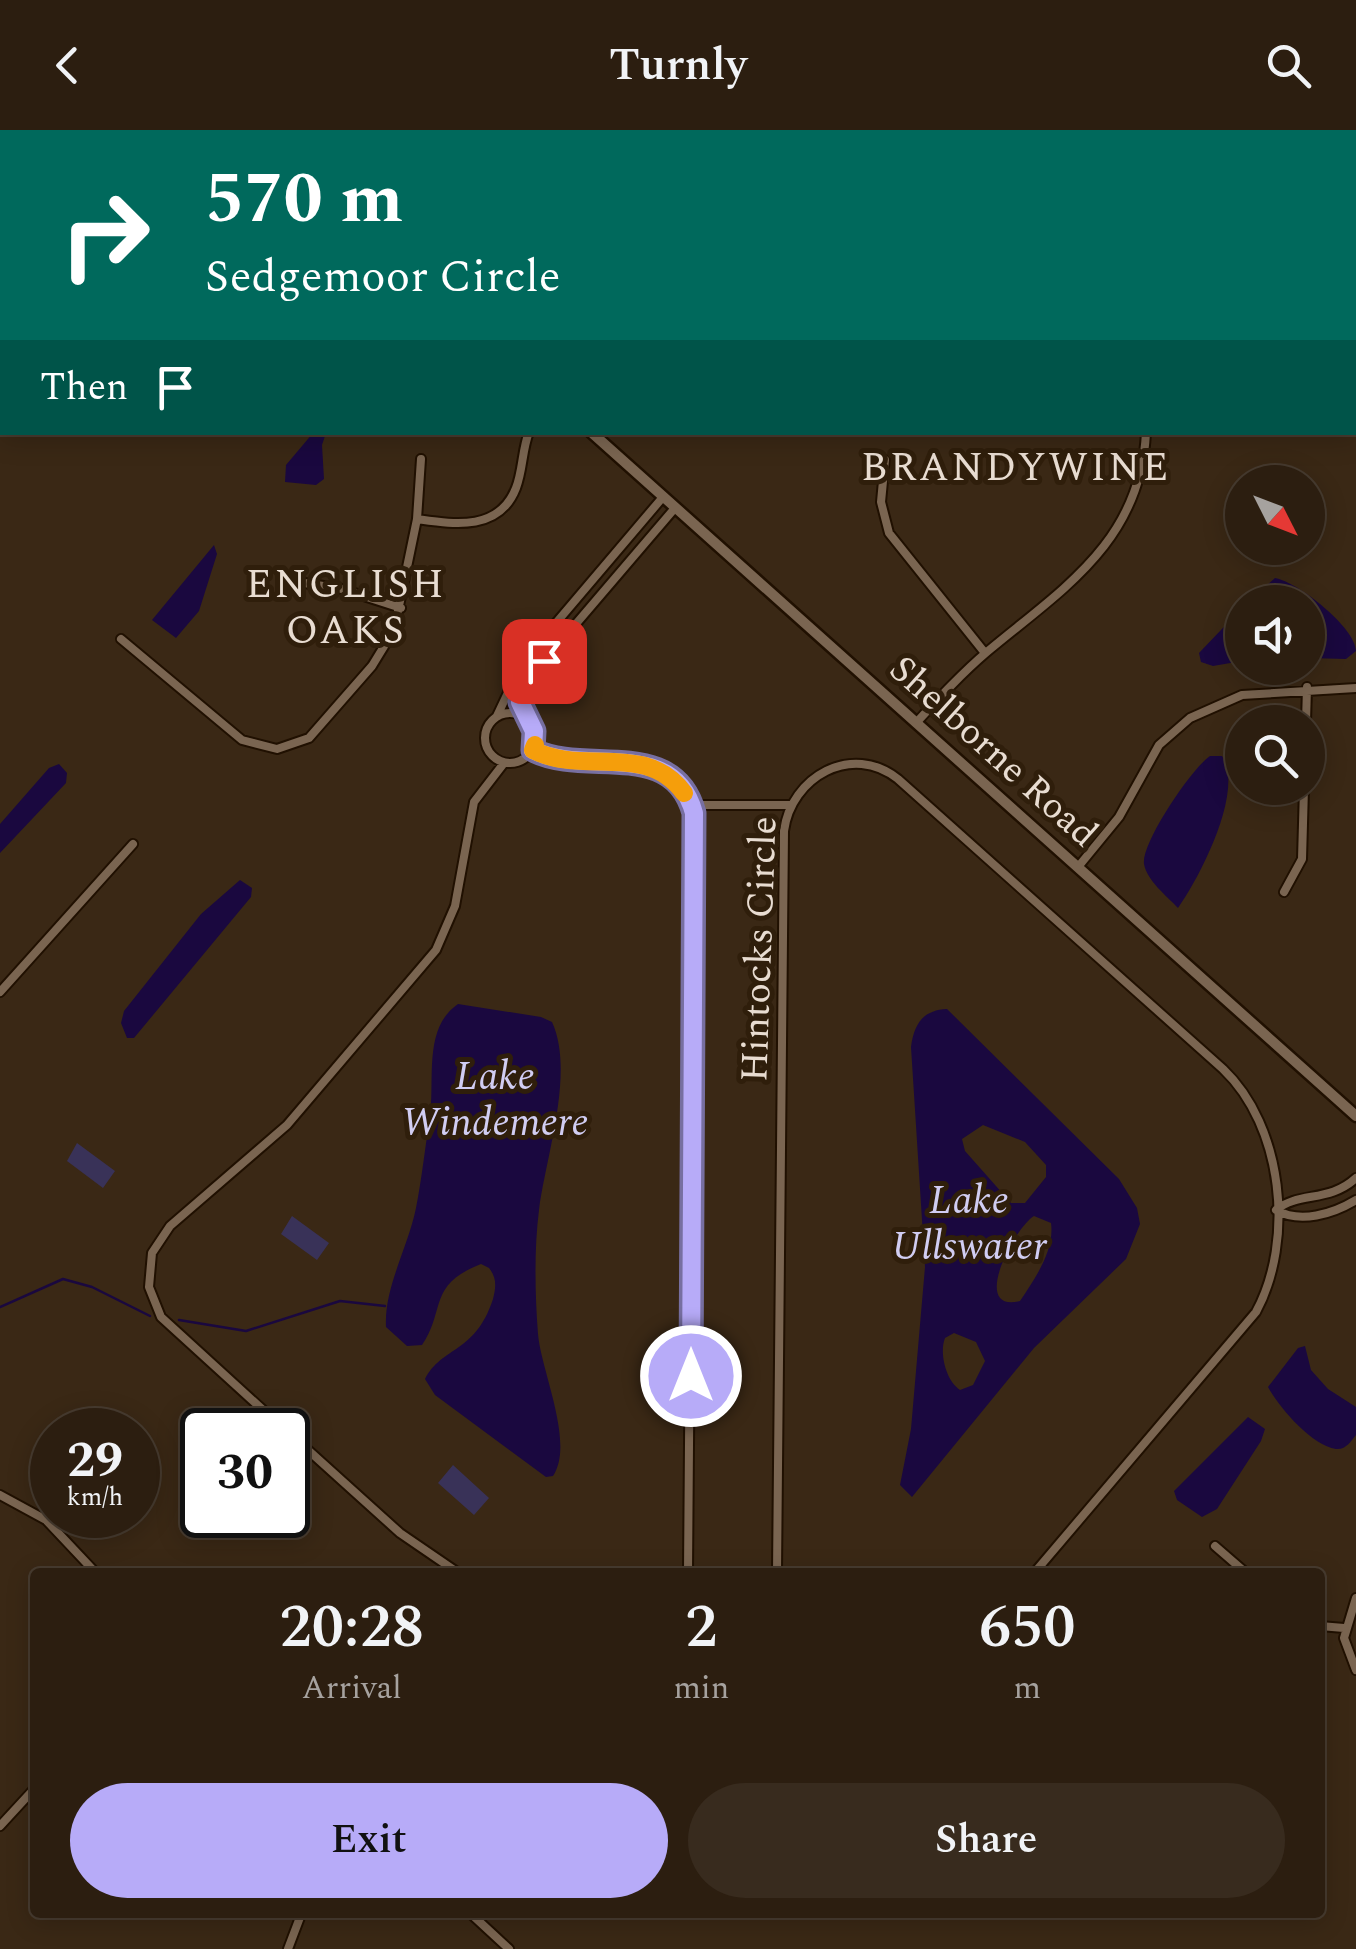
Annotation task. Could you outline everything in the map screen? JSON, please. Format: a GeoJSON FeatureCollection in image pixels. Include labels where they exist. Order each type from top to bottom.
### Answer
{"type":"FeatureCollection","features":[{"type":"Feature","properties":{"kind":"street"},"geometry":{"type":"LineString","coordinates":[[417,519],[467,524],[499,511],[515,491],[528,435]]}},
{"type":"Feature","properties":{"kind":"street","name":"Shelborne Road"},"geometry":{"type":"LineString","coordinates":[[594,435],[1356,1116]]}},
{"type":"Feature","properties":{"kind":"street"},"geometry":{"type":"LineString","coordinates":[[916,723],[986,653],[1058,598],[1096,558],[1133,489],[1145,435]]}},
{"type":"Feature","properties":{"kind":"street"},"geometry":{"type":"LineString","coordinates":[[122,639],[242,740],[268,749],[298,744],[316,731],[377,659],[401,608],[417,519],[421,459]]}},
{"type":"Feature","properties":{"kind":"street"},"geometry":{"type":"LineString","coordinates":[[885,460],[880,495],[889,534],[986,653]]}},
{"type":"Feature","properties":{"kind":"street"},"geometry":{"type":"LineString","coordinates":[[664,497],[522,663],[484,739],[488,752],[504,763],[524,760],[533,750],[534,731],[520,702],[534,673],[676,508]]}},
{"type":"Feature","properties":{"kind":"street"},"geometry":{"type":"LineString","coordinates":[[292,581],[342,589],[401,608]]}},
{"type":"Feature","properties":{"kind":"street"},"geometry":{"type":"LineString","coordinates":[[1306,705],[1307,688]]}},
{"type":"Feature","properties":{"kind":"street"},"geometry":{"type":"LineString","coordinates":[[1078,867],[1120,817],[1160,745],[1190,718],[1242,695],[1307,688],[1356,688]]}},
{"type":"Feature","properties":{"kind":"street"},"geometry":{"type":"LineString","coordinates":[[497,716],[510,713],[528,720]]}},
{"type":"Feature","properties":{"kind":"street"},"geometry":{"type":"LineString","coordinates":[[533,750],[554,759],[648,765],[671,778],[692,806],[696,832],[688,1568]]}},
{"type":"Feature","properties":{"kind":"street"},"geometry":{"type":"LineString","coordinates":[[261,1408],[161,1316],[149,1287],[152,1253],[170,1226],[287,1126],[436,950],[456,906],[474,802],[504,763]]}},
{"type":"Feature","properties":{"kind":"street","name":"Hintocks Circle"},"geometry":{"type":"LineString","coordinates":[[776,1568],[784,831],[790,805],[808,782],[838,766],[875,766],[898,779],[1240,1086],[1256,1111],[1270,1148],[1276,1210],[1273,1268],[1252,1319],[1037,1568]]}},
{"type":"Feature","properties":{"kind":"street"},"geometry":{"type":"LineString","coordinates":[[692,806],[790,805]]}},
{"type":"Feature","properties":{"kind":"street"},"geometry":{"type":"LineString","coordinates":[[1284,892],[1302,859],[1304,805]]}},
{"type":"Feature","properties":{"kind":"street"},"geometry":{"type":"LineString","coordinates":[[0,992],[133,844]]}},
{"type":"Feature","properties":{"kind":"street"},"geometry":{"type":"LineString","coordinates":[[1356,1178],[1326,1197],[1286,1202],[1276,1210],[1288,1217],[1315,1216],[1356,1200]]}},
{"type":"Feature","properties":{"kind":"street"},"geometry":{"type":"LineString","coordinates":[[310,1452],[400,1532],[451,1568]]}},
{"type":"Feature","properties":{"kind":"street"},"geometry":{"type":"LineString","coordinates":[[0,1495],[46,1520],[90,1568]]}},
{"type":"Feature","properties":{"kind":"street"},"geometry":{"type":"LineString","coordinates":[[1215,1546],[1240,1568]]}},
{"type":"Feature","properties":{"kind":"street"},"geometry":{"type":"LineString","coordinates":[[1356,1598],[1344,1628],[1347,1653],[1356,1670]]}},
{"type":"Feature","properties":{"kind":"street"},"geometry":{"type":"LineString","coordinates":[[1325,1626],[1344,1628]]}},
{"type":"Feature","properties":{"kind":"street"},"geometry":{"type":"LineString","coordinates":[[0,1826],[30,1793]]}},
{"type":"Feature","properties":{"kind":"street"},"geometry":{"type":"LineString","coordinates":[[288,1949],[300,1918]]}},
{"type":"Feature","properties":{"kind":"street"},"geometry":{"type":"LineString","coordinates":[[475,1918],[508,1949]]}},
{"type":"Feature","properties":{"kind":"shaded area"},"geometry":{"type":"Polygon","coordinates":[[[77,1143],[115,1171],[103,1188],[67,1161],[77,1143]]]}},
{"type":"Feature","properties":{"kind":"shaded area"},"geometry":{"type":"Polygon","coordinates":[[[292,1216],[329,1243],[317,1260],[281,1234],[292,1216]]]}},
{"type":"Feature","properties":{"kind":"shaded area"},"geometry":{"type":"Polygon","coordinates":[[[453,1465],[489,1498],[474,1515],[438,1483],[453,1465]]]}},
{"type":"Feature","properties":{"kind":"water"},"geometry":{"type":"Polygon","coordinates":[[[311,435],[325,435],[322,445],[324,479],[316,485],[285,482],[286,465],[311,435]]]}},
{"type":"Feature","properties":{"kind":"water"},"geometry":{"type":"Polygon","coordinates":[[[214,545],[217,554],[199,611],[176,638],[152,620],[214,545]]]}},
{"type":"Feature","properties":{"kind":"water"},"geometry":{"type":"Polygon","coordinates":[[[1275,578],[1292,585],[1267,585],[1275,578]]]}},
{"type":"Feature","properties":{"kind":"water"},"geometry":{"type":"Polygon","coordinates":[[[1325,608],[1353,641],[1356,651],[1346,659],[1325,658],[1325,608]]]}},
{"type":"Feature","properties":{"kind":"water"},"geometry":{"type":"Polygon","coordinates":[[[1225,626],[1225,664],[1213,666],[1201,662],[1199,653],[1225,626]]]}},
{"type":"Feature","properties":{"kind":"water"},"geometry":{"type":"Polygon","coordinates":[[[1210,756],[1222,756],[1225,805],[1208,855],[1178,908],[1149,876],[1145,854],[1169,807],[1210,756]]]}},
{"type":"Feature","properties":{"kind":"water"},"geometry":{"type":"Polygon","coordinates":[[[59,764],[67,773],[66,783],[0,853],[0,824],[49,768],[59,764]]]}},
{"type":"Feature","properties":{"kind":"water"},"geometry":{"type":"Polygon","coordinates":[[[240,880],[252,888],[251,897],[134,1038],[127,1038],[121,1023],[124,1011],[201,914],[240,880]]]}},
{"type":"Feature","properties":{"kind":"water","name":"Lake Windemere"},"geometry":{"type":"Polygon","coordinates":[[[458,1004],[541,1017],[552,1022],[558,1042],[560,1089],[539,1210],[536,1256],[540,1349],[559,1426],[559,1462],[553,1476],[546,1477],[435,1395],[425,1379],[440,1360],[468,1340],[486,1317],[495,1287],[489,1268],[481,1264],[452,1281],[440,1299],[422,1345],[407,1346],[386,1327],[389,1297],[418,1197],[430,1117],[435,1040],[447,1014],[458,1004]]]}},
{"type":"Feature","properties":{"kind":"water","name":"Lake Ullswater"},"geometry":{"type":"Polygon","coordinates":[[[947,1009],[1119,1179],[1137,1208],[1140,1224],[1126,1259],[1034,1348],[912,1497],[900,1485],[911,1429],[925,1267],[911,1047],[921,1020],[932,1012],[947,1009]],[[983,1125],[962,1139],[965,1151],[1011,1203],[1025,1203],[1046,1177],[1046,1165],[1025,1142],[983,1125]],[[1034,1216],[1001,1267],[998,1294],[1005,1301],[1020,1301],[1050,1244],[1051,1223],[1034,1216]],[[954,1333],[945,1338],[943,1359],[951,1380],[960,1390],[973,1385],[985,1361],[976,1342],[954,1333]]]}},
{"type":"Feature","properties":{"kind":"water"},"geometry":{"type":"Polygon","coordinates":[[[1305,1346],[1311,1370],[1328,1389],[1356,1407],[1356,1435],[1343,1448],[1326,1446],[1306,1433],[1268,1387],[1298,1348],[1305,1346]]]}},
{"type":"Feature","properties":{"kind":"water"},"geometry":{"type":"Polygon","coordinates":[[[1248,1417],[1265,1429],[1261,1441],[1217,1509],[1202,1517],[1177,1500],[1174,1491],[1248,1417]]]}},
{"type":"Feature","properties":{"kind":"waterway"},"geometry":{"type":"LineString","coordinates":[[0,1307],[63,1279],[92,1287],[150,1316]]}},
{"type":"Feature","properties":{"kind":"waterway"},"geometry":{"type":"LineString","coordinates":[[179,1320],[246,1331],[340,1301],[385,1306]]}},
{"type":"Feature","properties":{"kind":"slow traffic"},"geometry":{"type":"LineString","coordinates":[[535,745],[533,750],[554,759],[648,765],[661,770],[684,793]]}},
{"type":"Feature","properties":{"kind":"district","name":"BRANDYWINE"},"geometry":{"type":"Point","coordinates":[1016,468]}},
{"type":"Feature","properties":{"kind":"district","name":"ENGLISH OAKS"},"geometry":{"type":"Point","coordinates":[346,608]}},
{"type":"Feature","properties":{"kind":"route"},"geometry":{"type":"LineString","coordinates":[[544,661],[527,683],[520,702],[534,731],[533,750],[554,759],[630,761],[661,770],[676,782],[694,813],[691,1376]]}}]}
